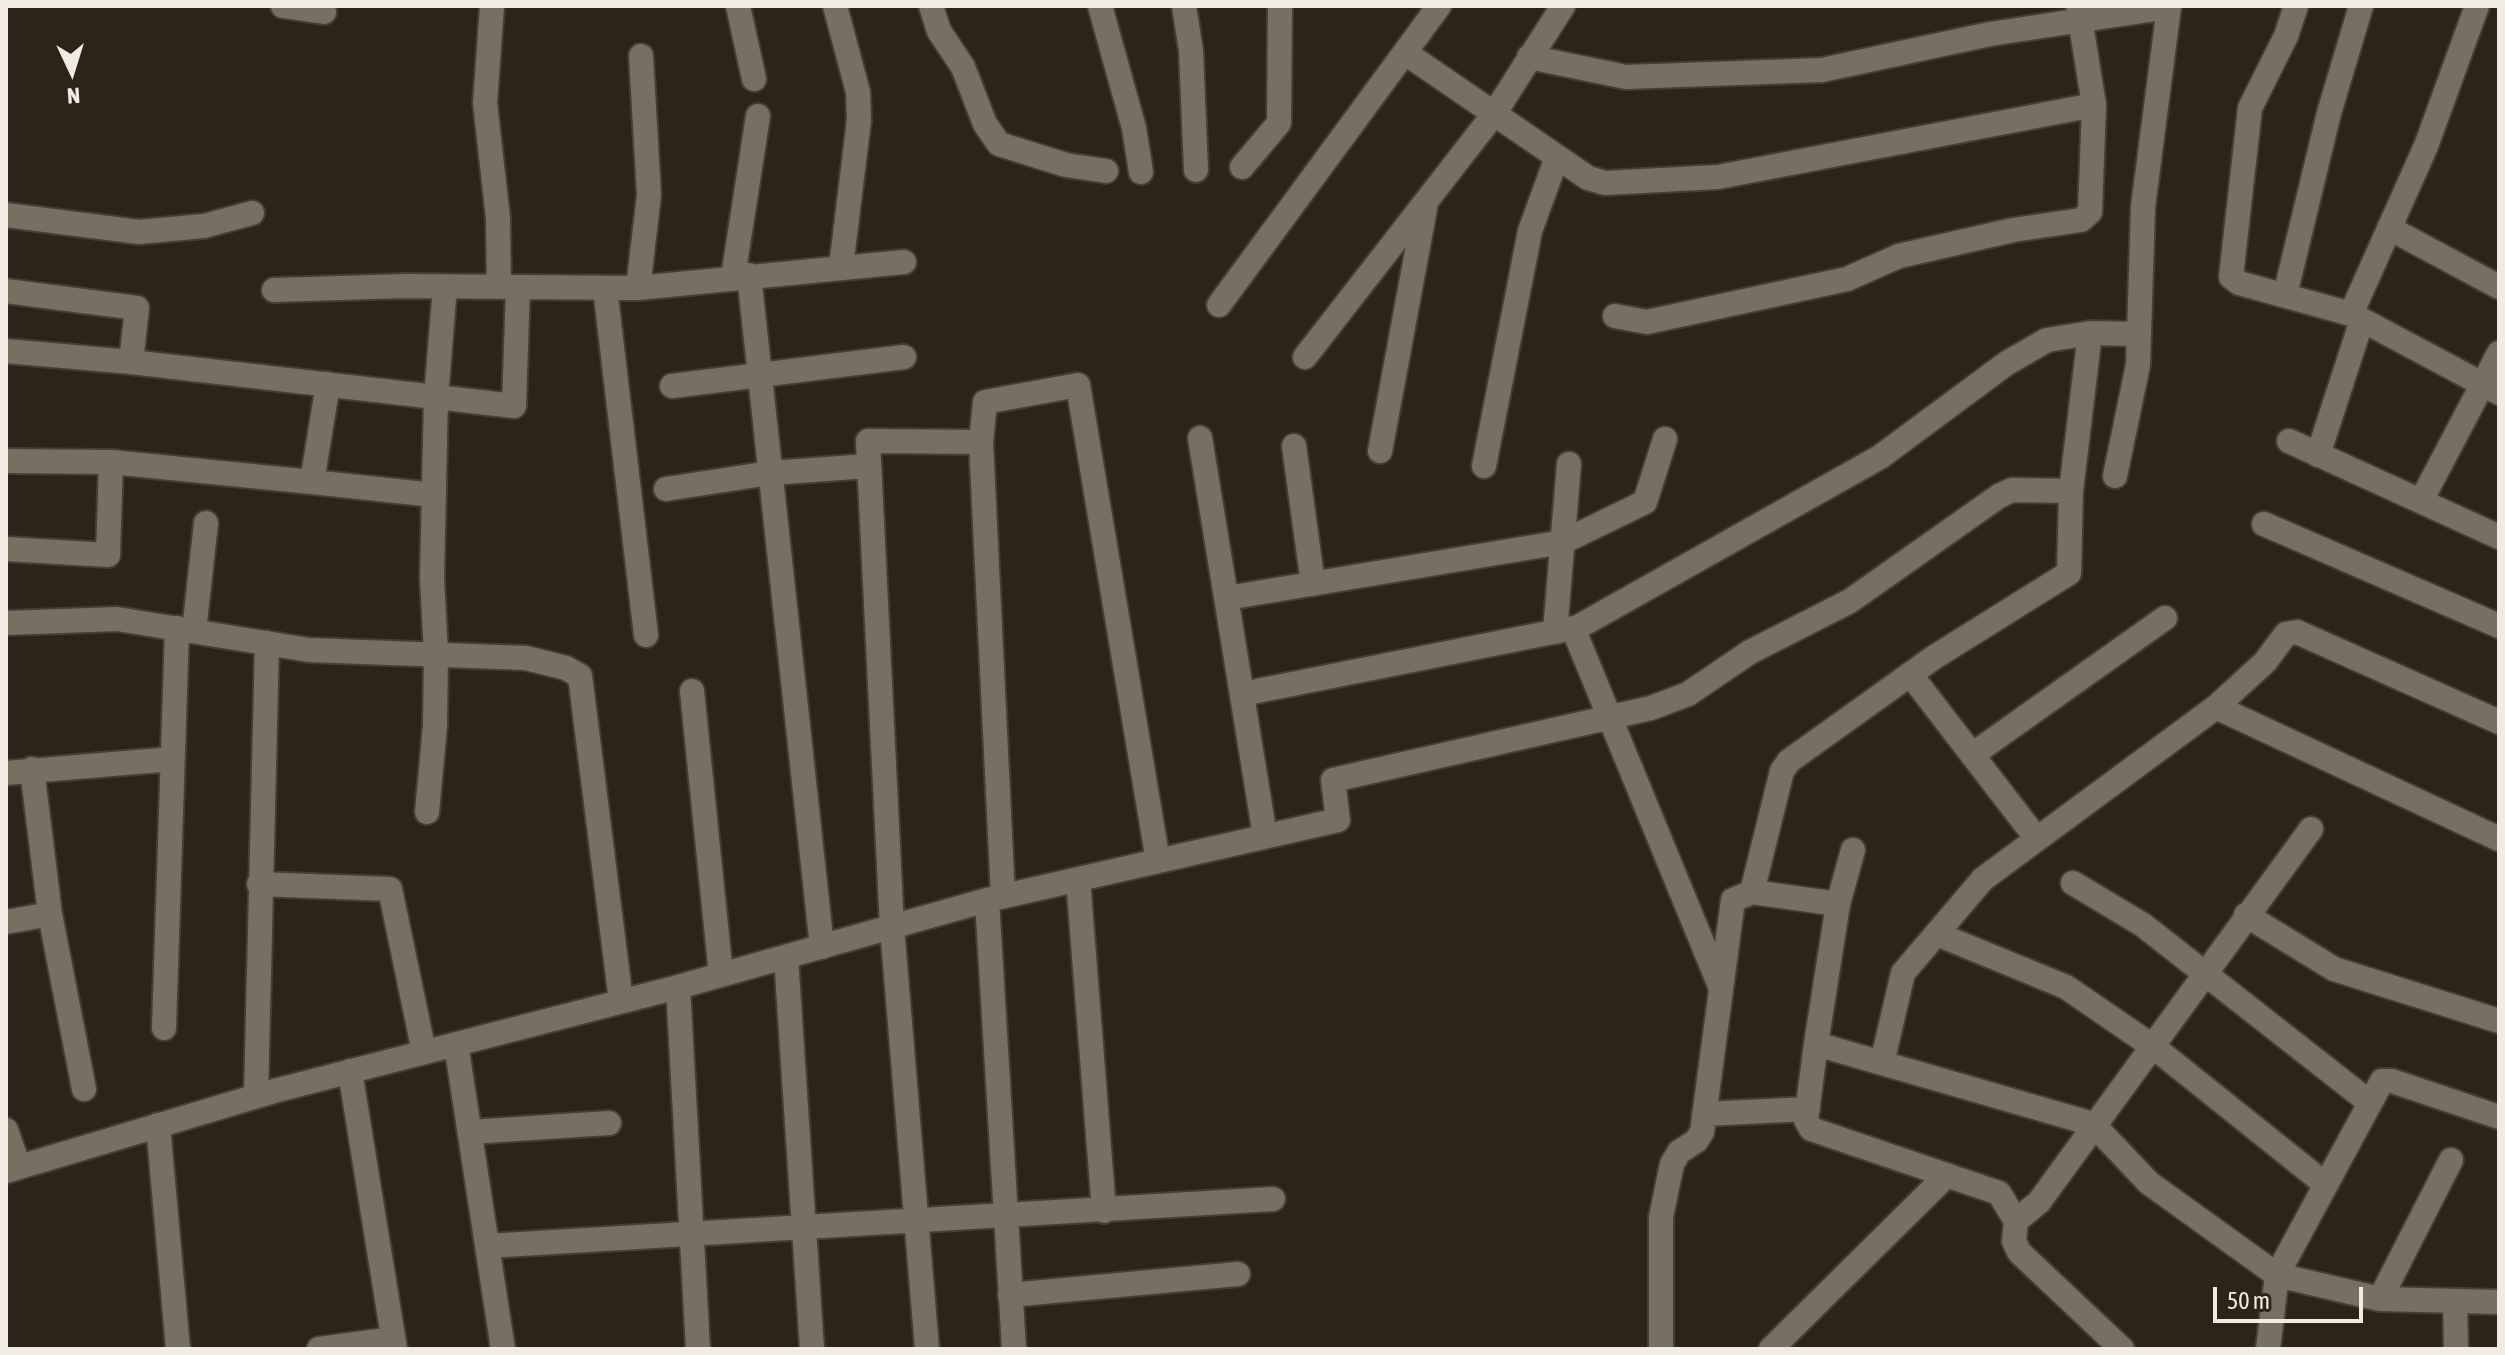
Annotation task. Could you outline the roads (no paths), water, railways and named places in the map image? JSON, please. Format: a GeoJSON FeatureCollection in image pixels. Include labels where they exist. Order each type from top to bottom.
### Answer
{"type":"FeatureCollection","features":[{"type":"Feature","properties":{"kind":"street"},"geometry":{"type":"LineString","coordinates":[[283,6],[324,12]]}},
{"type":"Feature","properties":{"kind":"street"},"geometry":{"type":"LineString","coordinates":[[6,351],[131,362],[514,406],[508,287],[485,103],[492,6]]}},
{"type":"Feature","properties":{"kind":"street"},"geometry":{"type":"LineString","coordinates":[[738,6],[754,79]]}},
{"type":"Feature","properties":{"kind":"street"},"geometry":{"type":"LineString","coordinates":[[835,6],[859,106],[841,267]]}},
{"type":"Feature","properties":{"kind":"street"},"geometry":{"type":"LineString","coordinates":[[931,6],[939,31],[963,67],[985,124],[999,144],[1066,165],[1106,171]]}},
{"type":"Feature","properties":{"kind":"street"},"geometry":{"type":"LineString","coordinates":[[1100,6],[1134,128],[1141,172]]}},
{"type":"Feature","properties":{"kind":"street"},"geometry":{"type":"LineString","coordinates":[[1184,6],[1191,51],[1196,170]]}},
{"type":"Feature","properties":{"kind":"street"},"geometry":{"type":"LineString","coordinates":[[1242,167],[1279,123],[1280,6]]}},
{"type":"Feature","properties":{"kind":"street"},"geometry":{"type":"LineString","coordinates":[[1219,305],[1407,54],[1439,6]]}},
{"type":"Feature","properties":{"kind":"street"},"geometry":{"type":"LineString","coordinates":[[1305,357],[1494,114],[1563,6]]}},
{"type":"Feature","properties":{"kind":"street"},"geometry":{"type":"LineString","coordinates":[[1529,57],[1626,77],[1822,70],[2079,12],[2165,6],[2171,10],[2143,207],[2138,365],[2115,476]]}},
{"type":"Feature","properties":{"kind":"street"},"geometry":{"type":"LineString","coordinates":[[2296,6],[2286,36],[2250,108],[2231,277],[2239,283],[2356,317],[2491,389]]}},
{"type":"Feature","properties":{"kind":"street"},"geometry":{"type":"LineString","coordinates":[[2285,295],[2329,113],[2361,6]]}},
{"type":"Feature","properties":{"kind":"street"},"geometry":{"type":"LineString","coordinates":[[2318,455],[2356,317],[2389,228],[2426,146],[2477,6]]}},
{"type":"Feature","properties":{"kind":"street"},"geometry":{"type":"LineString","coordinates":[[1615,316],[1647,322],[1847,279],[1899,256],[2013,230],[2081,220],[2090,212],[2094,105],[2079,12]]}},
{"type":"Feature","properties":{"kind":"street"},"geometry":{"type":"LineString","coordinates":[[1407,54],[1588,178],[1605,183],[1718,177],[2094,105]]}},
{"type":"Feature","properties":{"kind":"street"},"geometry":{"type":"LineString","coordinates":[[638,288],[649,195],[641,56]]}},
{"type":"Feature","properties":{"kind":"street"},"geometry":{"type":"LineString","coordinates":[[758,116],[741,276],[759,372],[822,947]]}},
{"type":"Feature","properties":{"kind":"street"},"geometry":{"type":"LineString","coordinates":[[1484,466],[1530,231],[1557,157]]}},
{"type":"Feature","properties":{"kind":"street"},"geometry":{"type":"LineString","coordinates":[[1380,451],[1426,201]]}},
{"type":"Feature","properties":{"kind":"street"},"geometry":{"type":"LineString","coordinates":[[6,215],[139,232],[204,226],[252,213]]}},
{"type":"Feature","properties":{"kind":"street"},"geometry":{"type":"LineString","coordinates":[[2389,228],[2499,287]]}},
{"type":"Feature","properties":{"kind":"street"},"geometry":{"type":"LineString","coordinates":[[274,290],[638,288],[904,262]]}},
{"type":"Feature","properties":{"kind":"street"},"geometry":{"type":"LineString","coordinates":[[427,812],[435,726],[436,653],[432,578],[436,397],[445,287]]}},
{"type":"Feature","properties":{"kind":"street"},"geometry":{"type":"LineString","coordinates":[[605,288],[646,635]]}},
{"type":"Feature","properties":{"kind":"street"},"geometry":{"type":"LineString","coordinates":[[6,291],[137,308],[131,362]]}},
{"type":"Feature","properties":{"kind":"street"},"geometry":{"type":"LineString","coordinates":[[1242,694],[1564,630],[1880,457],[2007,363],[2047,340],[2090,333],[2137,334]]}},
{"type":"Feature","properties":{"kind":"street"},"geometry":{"type":"LineString","coordinates":[[1752,892],[1782,771],[1789,761],[1910,674],[2069,573],[2071,491],[2088,374],[2090,333]]}},
{"type":"Feature","properties":{"kind":"street"},"geometry":{"type":"LineString","coordinates":[[2421,501],[2491,389],[2499,353]]}},
{"type":"Feature","properties":{"kind":"street"},"geometry":{"type":"LineString","coordinates":[[672,386],[759,372],[904,357]]}},
{"type":"Feature","properties":{"kind":"street"},"geometry":{"type":"LineString","coordinates":[[312,482],[328,384]]}},
{"type":"Feature","properties":{"kind":"street"},"geometry":{"type":"LineString","coordinates":[[1014,1349],[1006,1216],[981,442],[985,402],[1078,385],[1158,861]]}},
{"type":"Feature","properties":{"kind":"street"},"geometry":{"type":"LineString","coordinates":[[1200,438],[1265,836]]}},
{"type":"Feature","properties":{"kind":"street"},"geometry":{"type":"LineString","coordinates":[[1227,598],[1563,542],[1645,502],[1665,439]]}},
{"type":"Feature","properties":{"kind":"street"},"geometry":{"type":"LineString","coordinates":[[927,1349],[892,927],[868,441],[981,442]]}},
{"type":"Feature","properties":{"kind":"street"},"geometry":{"type":"LineString","coordinates":[[2289,441],[2499,537]]}},
{"type":"Feature","properties":{"kind":"street"},"geometry":{"type":"LineString","coordinates":[[1294,446],[1313,584]]}},
{"type":"Feature","properties":{"kind":"street"},"geometry":{"type":"LineString","coordinates":[[6,461],[111,462],[434,495]]}},
{"type":"Feature","properties":{"kind":"street"},"geometry":{"type":"LineString","coordinates":[[6,549],[108,555],[111,462]]}},
{"type":"Feature","properties":{"kind":"street"},"geometry":{"type":"LineString","coordinates":[[1569,464],[1563,542],[1564,630],[1608,716],[1721,988]]}},
{"type":"Feature","properties":{"kind":"street"},"geometry":{"type":"LineString","coordinates":[[666,489],[770,473],[869,466]]}},
{"type":"Feature","properties":{"kind":"street"},"geometry":{"type":"LineString","coordinates":[[6,1130],[12,1169],[256,1096],[678,987],[995,898],[1338,820],[1333,780],[1651,708],[1688,694],[1750,652],[1850,601],[1999,496],[2012,490],[2071,491]]}},
{"type":"Feature","properties":{"kind":"street"},"geometry":{"type":"LineString","coordinates":[[164,1028],[172,759],[186,629],[206,523]]}},
{"type":"Feature","properties":{"kind":"street"},"geometry":{"type":"LineString","coordinates":[[2264,524],[2499,626]]}},
{"type":"Feature","properties":{"kind":"street"},"geometry":{"type":"LineString","coordinates":[[1972,755],[2165,618]]}},
{"type":"Feature","properties":{"kind":"street"},"geometry":{"type":"LineString","coordinates":[[6,623],[117,619],[309,650],[526,658],[566,668],[580,676],[621,1001]]}},
{"type":"Feature","properties":{"kind":"street"},"geometry":{"type":"LineString","coordinates":[[1882,1063],[1897,986],[1903,973],[1983,879],[2216,707],[2265,662],[2286,634],[2297,632],[2499,722]]}},
{"type":"Feature","properties":{"kind":"street"},"geometry":{"type":"LineString","coordinates":[[256,1096],[267,643]]}},
{"type":"Feature","properties":{"kind":"street"},"geometry":{"type":"LineString","coordinates":[[1910,674],[2037,839]]}},
{"type":"Feature","properties":{"kind":"street"},"geometry":{"type":"LineString","coordinates":[[692,691],[721,975]]}},
{"type":"Feature","properties":{"kind":"street"},"geometry":{"type":"LineString","coordinates":[[2216,707],[2499,839]]}},
{"type":"Feature","properties":{"kind":"street"},"geometry":{"type":"LineString","coordinates":[[6,773],[172,759]]}},
{"type":"Feature","properties":{"kind":"street"},"geometry":{"type":"LineString","coordinates":[[32,769],[50,914],[84,1089]]}},
{"type":"Feature","properties":{"kind":"street"},"geometry":{"type":"LineString","coordinates":[[2016,1221],[2039,1202],[2093,1124],[2155,1048],[2246,915],[2311,829]]}},
{"type":"Feature","properties":{"kind":"street"},"geometry":{"type":"LineString","coordinates":[[1853,850],[1838,904],[1806,1120],[1811,1129],[1821,1135],[1999,1193],[2016,1221],[2014,1241],[2019,1252],[2122,1349]]}},
{"type":"Feature","properties":{"kind":"street"},"geometry":{"type":"LineString","coordinates":[[1078,879],[1104,1211]]}},
{"type":"Feature","properties":{"kind":"street"},"geometry":{"type":"LineString","coordinates":[[2073,883],[2143,925],[2369,1102]]}},
{"type":"Feature","properties":{"kind":"street"},"geometry":{"type":"LineString","coordinates":[[259,884],[390,889],[424,1052]]}},
{"type":"Feature","properties":{"kind":"street"},"geometry":{"type":"LineString","coordinates":[[1661,1349],[1661,1217],[1672,1164],[1679,1152],[1696,1141],[1702,1132],[1733,900],[1752,892],[1838,904]]}},
{"type":"Feature","properties":{"kind":"street"},"geometry":{"type":"LineString","coordinates":[[6,922],[50,914]]}},
{"type":"Feature","properties":{"kind":"street"},"geometry":{"type":"LineString","coordinates":[[2246,915],[2334,969],[2499,1021]]}},
{"type":"Feature","properties":{"kind":"street"},"geometry":{"type":"LineString","coordinates":[[1937,934],[2066,987],[2155,1048],[2325,1184]]}},
{"type":"Feature","properties":{"kind":"street"},"geometry":{"type":"LineString","coordinates":[[786,957],[812,1349]]}},
{"type":"Feature","properties":{"kind":"street"},"geometry":{"type":"LineString","coordinates":[[678,987],[698,1349]]}},
{"type":"Feature","properties":{"kind":"street"},"geometry":{"type":"LineString","coordinates":[[456,1044],[503,1349]]}},
{"type":"Feature","properties":{"kind":"street"},"geometry":{"type":"LineString","coordinates":[[1816,1044],[2093,1124],[2149,1183],[2277,1275],[2380,1299],[2499,1302]]}},
{"type":"Feature","properties":{"kind":"street"},"geometry":{"type":"LineString","coordinates":[[319,1349],[394,1344],[350,1071]]}},
{"type":"Feature","properties":{"kind":"street"},"geometry":{"type":"LineString","coordinates":[[2268,1349],[2277,1275],[2382,1081],[2392,1081],[2499,1117]]}},
{"type":"Feature","properties":{"kind":"street"},"geometry":{"type":"LineString","coordinates":[[1704,1114],[1808,1109]]}},
{"type":"Feature","properties":{"kind":"street"},"geometry":{"type":"LineString","coordinates":[[470,1132],[609,1123]]}},
{"type":"Feature","properties":{"kind":"street"},"geometry":{"type":"LineString","coordinates":[[158,1125],[178,1349]]}},
{"type":"Feature","properties":{"kind":"street"},"geometry":{"type":"LineString","coordinates":[[2380,1299],[2451,1160]]}},
{"type":"Feature","properties":{"kind":"street"},"geometry":{"type":"LineString","coordinates":[[1771,1349],[1947,1175]]}},
{"type":"Feature","properties":{"kind":"street"},"geometry":{"type":"LineString","coordinates":[[487,1246],[1273,1199]]}},
{"type":"Feature","properties":{"kind":"street"},"geometry":{"type":"LineString","coordinates":[[1010,1295],[1238,1274]]}},
{"type":"Feature","properties":{"kind":"street"},"geometry":{"type":"LineString","coordinates":[[2455,1302],[2456,1349]]}}]}
